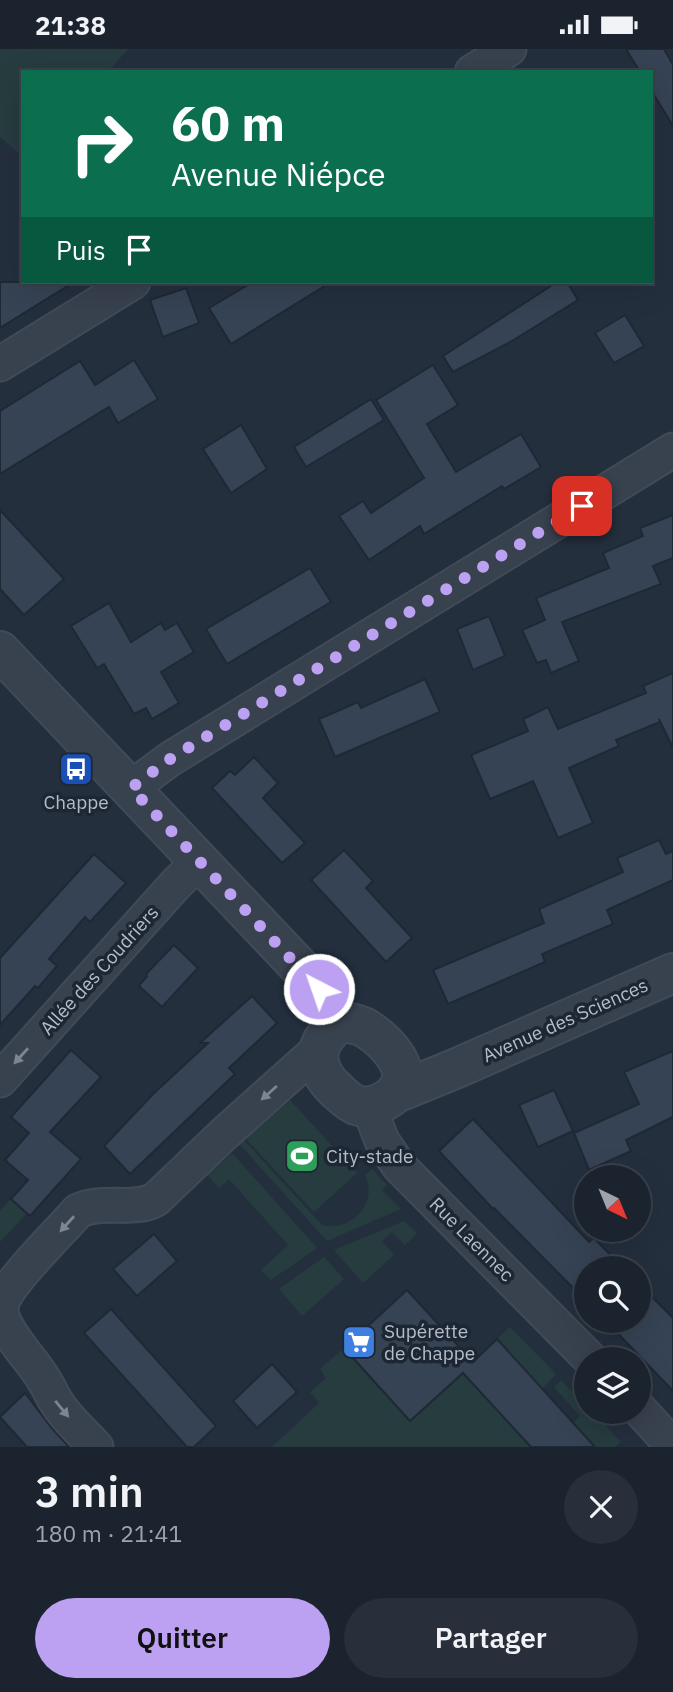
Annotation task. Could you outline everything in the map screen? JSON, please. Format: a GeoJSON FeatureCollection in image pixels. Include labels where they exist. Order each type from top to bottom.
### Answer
{"type":"FeatureCollection","features":[{"type":"Feature","properties":{"kind":"street"},"geometry":{"type":"LineString","coordinates":[[475,70],[509,49]]}},
{"type":"Feature","properties":{"kind":"street"},"geometry":{"type":"LineString","coordinates":[[0,364],[130,284]]}},
{"type":"Feature","properties":{"kind":"street"},"geometry":{"type":"LineString","coordinates":[[131,788],[193,745],[673,450]]}},
{"type":"Feature","properties":{"kind":"street"},"geometry":{"type":"LineString","coordinates":[[0,651],[305,973],[332,1006],[330,1035],[317,1063],[326,1079],[348,1101],[356,1105],[388,1086],[368,1029],[352,1023],[330,1035],[156,1199],[146,1204],[88,1206],[78,1211],[27,1267],[6,1294],[1,1307],[4,1323],[57,1404],[96,1447]]}},
{"type":"Feature","properties":{"kind":"street","name":"Allée des Coudriers"},"geometry":{"type":"LineString","coordinates":[[0,1080],[199,861]]}},
{"type":"Feature","properties":{"kind":"street","name":"Avenue des Sciences"},"geometry":{"type":"LineString","coordinates":[[388,1086],[457,1068],[673,972]]}},
{"type":"Feature","properties":{"kind":"street","name":"Rue Laennec"},"geometry":{"type":"LineString","coordinates":[[388,1086],[382,1141],[399,1166],[578,1347]]}},
{"type":"Feature","properties":{"kind":"street"},"geometry":{"type":"LineString","coordinates":[[651,1422],[673,1447]]}},
{"type":"Feature","properties":{"kind":"green space"},"geometry":{"type":"Polygon","coordinates":[[[0,49],[128,49],[110,70],[21,70],[21,155],[0,137],[0,49]]]}},
{"type":"Feature","properties":{"kind":"green space","name":"City-stade"},"geometry":{"type":"Polygon","coordinates":[[[290,1100],[357,1173],[314,1212],[246,1139],[290,1100]]]}},
{"type":"Feature","properties":{"kind":"green space"},"geometry":{"type":"Polygon","coordinates":[[[234,1138],[243,1139],[322,1225],[343,1225],[360,1213],[368,1196],[365,1175],[372,1169],[387,1185],[382,1190],[401,1209],[327,1241],[234,1138]]]}},
{"type":"Feature","properties":{"kind":"green space"},"geometry":{"type":"Polygon","coordinates":[[[232,1153],[317,1248],[271,1280],[261,1270],[288,1245],[229,1179],[219,1188],[208,1176],[200,1180],[207,1165],[213,1170],[232,1153]]]}},
{"type":"Feature","properties":{"kind":"green space"},"geometry":{"type":"Polygon","coordinates":[[[11,1199],[27,1213],[0,1242],[0,1210],[11,1199]]]}},
{"type":"Feature","properties":{"kind":"green space"},"geometry":{"type":"Polygon","coordinates":[[[404,1221],[417,1233],[405,1245],[392,1232],[382,1241],[394,1255],[363,1283],[334,1250],[404,1221]]]}},
{"type":"Feature","properties":{"kind":"green space"},"geometry":{"type":"Polygon","coordinates":[[[324,1257],[344,1279],[302,1316],[279,1289],[324,1257]]]}},
{"type":"Feature","properties":{"kind":"green space"},"geometry":{"type":"Polygon","coordinates":[[[510,1327],[556,1374],[542,1389],[497,1339],[510,1327]]]}},
{"type":"Feature","properties":{"kind":"green space"},"geometry":{"type":"Polygon","coordinates":[[[344,1348],[410,1420],[463,1373],[531,1447],[272,1447],[319,1403],[310,1392],[326,1378],[320,1369],[344,1348]]]}},
{"type":"Feature","properties":{"kind":"green space"},"geometry":{"type":"Polygon","coordinates":[[[561,1380],[574,1393],[574,1409],[554,1387],[561,1380]]]}},
{"type":"Feature","properties":{"kind":"green space"},"geometry":{"type":"Polygon","coordinates":[[[573,1423],[604,1424],[621,1442],[615,1447],[595,1447],[573,1423]]]}},
{"type":"Feature","properties":{"kind":"building"},"geometry":{"type":"Polygon","coordinates":[[[626,49],[664,49],[673,65],[673,126],[653,93],[653,70],[639,70],[626,49]]]}},
{"type":"Feature","properties":{"kind":"building"},"geometry":{"type":"Polygon","coordinates":[[[0,282],[71,284],[0,328],[0,282]]]}},
{"type":"Feature","properties":{"kind":"building"},"geometry":{"type":"Polygon","coordinates":[[[250,284],[328,284],[231,344],[209,308],[250,284]]]}},
{"type":"Feature","properties":{"kind":"building"},"geometry":{"type":"Polygon","coordinates":[[[554,284],[568,284],[578,300],[512,341],[453,372],[443,356],[554,284]]]}},
{"type":"Feature","properties":{"kind":"building"},"geometry":{"type":"Polygon","coordinates":[[[186,288],[199,323],[163,337],[150,300],[186,288]]]}},
{"type":"Feature","properties":{"kind":"building"},"geometry":{"type":"Polygon","coordinates":[[[625,315],[644,346],[614,363],[595,333],[625,315]]]}},
{"type":"Feature","properties":{"kind":"building"},"geometry":{"type":"Polygon","coordinates":[[[134,360],[158,399],[118,423],[109,407],[0,474],[0,411],[80,361],[95,385],[134,360]]]}},
{"type":"Feature","properties":{"kind":"building"},"geometry":{"type":"Polygon","coordinates":[[[433,365],[458,405],[427,424],[456,472],[521,434],[541,467],[504,489],[502,486],[424,534],[420,526],[369,560],[339,516],[363,501],[371,513],[424,478],[376,400],[433,365]]]}},
{"type":"Feature","properties":{"kind":"building"},"geometry":{"type":"Polygon","coordinates":[[[371,399],[384,420],[306,467],[294,447],[371,399]]]}},
{"type":"Feature","properties":{"kind":"building"},"geometry":{"type":"Polygon","coordinates":[[[241,425],[267,469],[231,493],[203,449],[241,425]]]}},
{"type":"Feature","properties":{"kind":"building"},"geometry":{"type":"Polygon","coordinates":[[[0,510],[64,579],[24,615],[0,589],[0,510]]]}},
{"type":"Feature","properties":{"kind":"building"},"geometry":{"type":"Polygon","coordinates":[[[673,515],[673,558],[653,566],[661,584],[562,622],[579,661],[551,673],[546,660],[537,663],[522,630],[545,620],[536,598],[609,568],[603,553],[643,536],[640,528],[673,515]]]}},
{"type":"Feature","properties":{"kind":"building"},"geometry":{"type":"Polygon","coordinates":[[[310,568],[331,602],[227,664],[206,629],[310,568]]]}},
{"type":"Feature","properties":{"kind":"building"},"geometry":{"type":"Polygon","coordinates":[[[109,603],[131,642],[161,623],[165,630],[177,623],[194,652],[161,672],[179,703],[152,719],[146,708],[134,714],[104,664],[97,668],[71,626],[109,603]]]}},
{"type":"Feature","properties":{"kind":"building"},"geometry":{"type":"Polygon","coordinates":[[[489,616],[505,656],[473,670],[457,629],[489,616]]]}},
{"type":"Feature","properties":{"kind":"building"},"geometry":{"type":"Polygon","coordinates":[[[673,673],[673,748],[659,719],[660,722],[616,740],[619,746],[569,768],[593,823],[558,838],[533,781],[490,799],[471,755],[528,731],[523,719],[548,707],[558,729],[646,693],[643,686],[673,673]]]}},
{"type":"Feature","properties":{"kind":"building"},"geometry":{"type":"Polygon","coordinates":[[[425,679],[440,712],[335,757],[319,719],[358,702],[361,708],[425,679]]]}},
{"type":"Feature","properties":{"kind":"building"},"geometry":{"type":"Polygon","coordinates":[[[254,757],[278,783],[263,798],[305,843],[282,863],[212,788],[230,771],[235,775],[254,757]]]}},
{"type":"Feature","properties":{"kind":"building"},"geometry":{"type":"Polygon","coordinates":[[[659,840],[666,854],[673,851],[673,880],[607,910],[613,924],[542,954],[545,962],[448,1004],[433,970],[544,923],[539,909],[623,872],[617,858],[659,840]]]}},
{"type":"Feature","properties":{"kind":"building"},"geometry":{"type":"Polygon","coordinates":[[[344,850],[373,881],[366,888],[412,938],[386,962],[311,880],[344,850]]]}},
{"type":"Feature","properties":{"kind":"building"},"geometry":{"type":"Polygon","coordinates":[[[94,854],[126,883],[90,922],[85,917],[49,959],[57,966],[0,1025],[0,958],[94,854]]]}},
{"type":"Feature","properties":{"kind":"building"},"geometry":{"type":"Polygon","coordinates":[[[174,945],[198,968],[162,1007],[139,986],[146,974],[174,945]]]}},
{"type":"Feature","properties":{"kind":"building"},"geometry":{"type":"Polygon","coordinates":[[[252,996],[277,1023],[229,1068],[235,1074],[130,1174],[104,1146],[153,1094],[208,1043],[200,1043],[252,996]]]}},
{"type":"Feature","properties":{"kind":"building"},"geometry":{"type":"Polygon","coordinates":[[[71,1050],[101,1077],[50,1132],[81,1159],[30,1216],[11,1199],[28,1180],[5,1160],[29,1133],[11,1117],[71,1050]]]}},
{"type":"Feature","properties":{"kind":"building"},"geometry":{"type":"Polygon","coordinates":[[[673,1051],[673,1117],[626,1140],[631,1151],[600,1165],[587,1165],[574,1133],[639,1104],[624,1072],[673,1051]]]}},
{"type":"Feature","properties":{"kind":"building"},"geometry":{"type":"Polygon","coordinates":[[[554,1090],[573,1131],[538,1147],[519,1105],[554,1090]]]}},
{"type":"Feature","properties":{"kind":"building"},"geometry":{"type":"Polygon","coordinates":[[[473,1119],[574,1226],[574,1243],[599,1243],[611,1256],[574,1256],[574,1289],[439,1151],[473,1119]]]}},
{"type":"Feature","properties":{"kind":"building"},"geometry":{"type":"Polygon","coordinates":[[[154,1234],[177,1261],[137,1296],[113,1269],[154,1234]]]}},
{"type":"Feature","properties":{"kind":"building"},"geometry":{"type":"Polygon","coordinates":[[[407,1290],[473,1362],[497,1339],[595,1447],[531,1447],[463,1373],[410,1421],[344,1348],[407,1290]]]}},
{"type":"Feature","properties":{"kind":"building"},"geometry":{"type":"Polygon","coordinates":[[[651,1296],[673,1318],[673,1391],[651,1368],[651,1347],[631,1347],[617,1333],[651,1333],[651,1296]]]}},
{"type":"Feature","properties":{"kind":"building"},"geometry":{"type":"Polygon","coordinates":[[[111,1309],[216,1426],[194,1447],[187,1447],[84,1333],[111,1309]]]}},
{"type":"Feature","properties":{"kind":"building"},"geometry":{"type":"Polygon","coordinates":[[[272,1364],[297,1392],[257,1428],[233,1401],[272,1364]]]}},
{"type":"Feature","properties":{"kind":"building"},"geometry":{"type":"Polygon","coordinates":[[[25,1393],[69,1447],[27,1447],[0,1417],[25,1393]]]}},
{"type":"Feature","properties":{"kind":"place","name":"Chappe"},"geometry":{"type":"Point","coordinates":[76,769]}},
{"type":"Feature","properties":{"kind":"place","name":"City-stade"},"geometry":{"type":"Point","coordinates":[302,1156]}},
{"type":"Feature","properties":{"kind":"place","name":"Supérette de Chappe"},"geometry":{"type":"Point","coordinates":[359,1342]}},
{"type":"Feature","properties":{"kind":"route"},"geometry":{"type":"LineString","coordinates":[[319,989],[131,788],[170,759],[582,506]]}}]}
